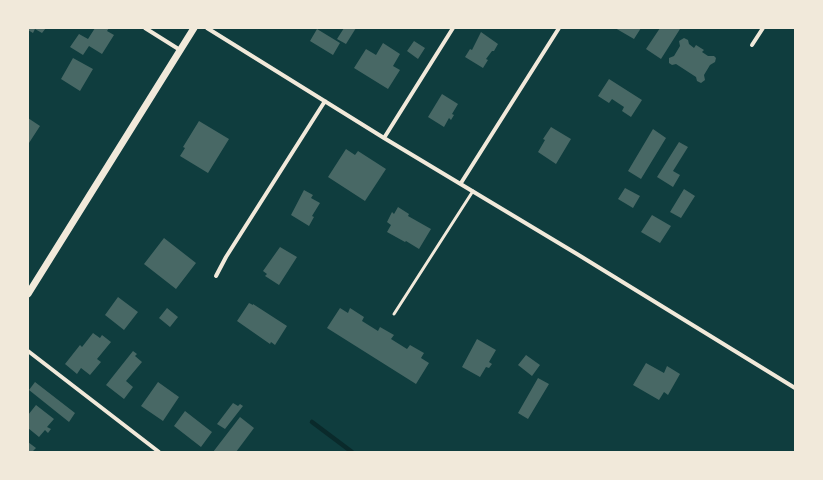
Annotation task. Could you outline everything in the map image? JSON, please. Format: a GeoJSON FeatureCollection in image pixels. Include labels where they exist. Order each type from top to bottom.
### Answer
{"type":"FeatureCollection","features":[{"type":"Feature","properties":{"kind":"street"},"geometry":{"type":"LineString","coordinates":[[145,28],[180,50]]}},
{"type":"Feature","properties":{"kind":"street"},"geometry":{"type":"LineString","coordinates":[[28,294],[194,28]]}},
{"type":"Feature","properties":{"kind":"street"},"geometry":{"type":"LineString","coordinates":[[207,28],[325,102],[461,183],[795,388]]}},
{"type":"Feature","properties":{"kind":"street"},"geometry":{"type":"LineString","coordinates":[[384,138],[453,28]]}},
{"type":"Feature","properties":{"kind":"street"},"geometry":{"type":"LineString","coordinates":[[461,183],[560,28]]}},
{"type":"Feature","properties":{"kind":"street"},"geometry":{"type":"LineString","coordinates":[[752,45],[763,28]]}},
{"type":"Feature","properties":{"kind":"street"},"geometry":{"type":"LineString","coordinates":[[216,276],[226,257],[325,102]]}},
{"type":"Feature","properties":{"kind":"street"},"geometry":{"type":"LineString","coordinates":[[28,351],[159,452]]}},
{"type":"Feature","properties":{"kind":"lane"},"geometry":{"type":"LineString","coordinates":[[394,314],[473,191]]}},
{"type":"Feature","properties":{"kind":"building"},"geometry":{"type":"Polygon","coordinates":[[[28,28],[46,28],[42,33],[35,29],[33,33],[28,30],[28,28]]]}},
{"type":"Feature","properties":{"kind":"building"},"geometry":{"type":"Polygon","coordinates":[[[95,28],[109,28],[107,31],[114,35],[102,54],[89,46],[83,55],[70,47],[79,34],[88,39],[95,28]]]}},
{"type":"Feature","properties":{"kind":"building"},"geometry":{"type":"Polygon","coordinates":[[[344,28],[356,28],[346,44],[337,39],[344,28]]]}},
{"type":"Feature","properties":{"kind":"building"},"geometry":{"type":"Polygon","coordinates":[[[615,28],[641,28],[634,39],[615,28]]]}},
{"type":"Feature","properties":{"kind":"building"},"geometry":{"type":"Polygon","coordinates":[[[660,28],[680,29],[661,59],[646,49],[660,28]]]}},
{"type":"Feature","properties":{"kind":"building"},"geometry":{"type":"Polygon","coordinates":[[[317,29],[340,43],[333,55],[310,41],[317,29]]]}},
{"type":"Feature","properties":{"kind":"building"},"geometry":{"type":"Polygon","coordinates":[[[481,32],[498,44],[494,51],[492,51],[486,59],[488,60],[483,68],[465,57],[470,49],[472,50],[481,32]]]}},
{"type":"Feature","properties":{"kind":"building"},"geometry":{"type":"Polygon","coordinates":[[[684,38],[688,40],[689,44],[694,48],[696,45],[704,50],[702,52],[708,56],[714,56],[716,58],[715,62],[710,65],[704,75],[705,80],[701,83],[697,81],[696,77],[676,64],[672,65],[669,63],[669,58],[674,56],[680,46],[679,41],[684,38]]]}},
{"type":"Feature","properties":{"kind":"building"},"geometry":{"type":"Polygon","coordinates":[[[414,41],[425,48],[418,59],[407,51],[414,41]]]}},
{"type":"Feature","properties":{"kind":"building"},"geometry":{"type":"Polygon","coordinates":[[[383,43],[400,54],[393,66],[400,70],[388,89],[354,68],[366,49],[376,55],[383,43]]]}},
{"type":"Feature","properties":{"kind":"building"},"geometry":{"type":"Polygon","coordinates":[[[73,58],[93,69],[80,91],[61,79],[73,58]]]}},
{"type":"Feature","properties":{"kind":"building"},"geometry":{"type":"Polygon","coordinates":[[[609,79],[642,100],[631,117],[622,111],[624,107],[612,99],[609,103],[598,96],[609,79]]]}},
{"type":"Feature","properties":{"kind":"building"},"geometry":{"type":"Polygon","coordinates":[[[442,94],[458,104],[452,114],[454,115],[451,120],[449,118],[444,127],[428,117],[442,94]]]}},
{"type":"Feature","properties":{"kind":"building"},"geometry":{"type":"Polygon","coordinates":[[[28,118],[40,126],[29,143],[28,143],[28,118]]]}},
{"type":"Feature","properties":{"kind":"building"},"geometry":{"type":"Polygon","coordinates":[[[199,121],[229,139],[208,173],[180,156],[185,148],[183,147],[199,121]]]}},
{"type":"Feature","properties":{"kind":"building"},"geometry":{"type":"Polygon","coordinates":[[[551,127],[571,139],[556,164],[538,152],[545,140],[543,139],[551,127]]]}},
{"type":"Feature","properties":{"kind":"building"},"geometry":{"type":"Polygon","coordinates":[[[653,129],[666,138],[641,179],[628,171],[653,129]]]}},
{"type":"Feature","properties":{"kind":"building"},"geometry":{"type":"Polygon","coordinates":[[[679,142],[688,147],[673,171],[680,175],[673,187],[657,177],[679,142]]]}},
{"type":"Feature","properties":{"kind":"building"},"geometry":{"type":"Polygon","coordinates":[[[346,149],[355,155],[358,151],[386,169],[365,201],[328,177],[346,149]]]}},
{"type":"Feature","properties":{"kind":"building"},"geometry":{"type":"Polygon","coordinates":[[[625,188],[640,196],[633,208],[618,199],[625,188]]]}},
{"type":"Feature","properties":{"kind":"building"},"geometry":{"type":"Polygon","coordinates":[[[684,189],[695,196],[681,218],[670,212],[684,189]]]}},
{"type":"Feature","properties":{"kind":"building"},"geometry":{"type":"Polygon","coordinates":[[[304,190],[313,195],[311,198],[320,203],[312,216],[314,217],[309,226],[291,215],[304,190]]]}},
{"type":"Feature","properties":{"kind":"building"},"geometry":{"type":"Polygon","coordinates":[[[398,207],[409,214],[408,216],[431,229],[419,249],[387,232],[391,225],[387,222],[392,212],[394,214],[398,207]]]}},
{"type":"Feature","properties":{"kind":"building"},"geometry":{"type":"Polygon","coordinates":[[[652,215],[671,226],[660,243],[641,232],[652,215]]]}},
{"type":"Feature","properties":{"kind":"building"},"geometry":{"type":"Polygon","coordinates":[[[164,238],[196,263],[176,289],[144,264],[164,238]]]}},
{"type":"Feature","properties":{"kind":"building"},"geometry":{"type":"Polygon","coordinates":[[[280,247],[297,257],[279,285],[265,276],[267,274],[263,271],[280,247]]]}},
{"type":"Feature","properties":{"kind":"building"},"geometry":{"type":"Polygon","coordinates":[[[118,297],[138,312],[124,330],[105,315],[118,297]]]}},
{"type":"Feature","properties":{"kind":"building"},"geometry":{"type":"Polygon","coordinates":[[[249,303],[253,304],[287,326],[275,345],[271,342],[270,344],[237,321],[249,303]]]}},
{"type":"Feature","properties":{"kind":"building"},"geometry":{"type":"Polygon","coordinates":[[[167,308],[178,317],[170,327],[159,318],[167,308]]]}},
{"type":"Feature","properties":{"kind":"building"},"geometry":{"type":"Polygon","coordinates":[[[340,308],[348,313],[350,308],[364,317],[362,321],[378,331],[380,327],[394,335],[391,339],[407,349],[410,345],[424,353],[421,358],[429,363],[416,384],[327,328],[340,308]]]}},
{"type":"Feature","properties":{"kind":"building"},"geometry":{"type":"Polygon","coordinates":[[[93,333],[100,338],[102,335],[111,342],[97,359],[101,362],[90,375],[81,368],[77,374],[65,364],[80,345],[82,347],[93,333]]]}},
{"type":"Feature","properties":{"kind":"building"},"geometry":{"type":"Polygon","coordinates":[[[477,339],[496,350],[489,362],[492,364],[489,368],[486,367],[480,377],[462,367],[477,339]]]}},
{"type":"Feature","properties":{"kind":"building"},"geometry":{"type":"Polygon","coordinates":[[[133,351],[137,354],[135,356],[142,362],[126,381],[133,387],[124,399],[106,385],[133,351]]]}},
{"type":"Feature","properties":{"kind":"building"},"geometry":{"type":"Polygon","coordinates":[[[526,355],[540,365],[532,376],[518,365],[526,355]]]}},
{"type":"Feature","properties":{"kind":"building"},"geometry":{"type":"Polygon","coordinates":[[[646,363],[664,373],[667,366],[680,374],[668,395],[664,392],[659,400],[633,385],[646,363]]]}},
{"type":"Feature","properties":{"kind":"building"},"geometry":{"type":"Polygon","coordinates":[[[538,378],[549,384],[528,419],[518,413],[538,378]]]}},
{"type":"Feature","properties":{"kind":"building"},"geometry":{"type":"Polygon","coordinates":[[[35,382],[75,413],[69,422],[29,390],[35,382]]]}},
{"type":"Feature","properties":{"kind":"building"},"geometry":{"type":"Polygon","coordinates":[[[158,382],[179,397],[163,421],[141,406],[158,382]]]}},
{"type":"Feature","properties":{"kind":"building"},"geometry":{"type":"Polygon","coordinates":[[[233,403],[238,406],[240,404],[243,406],[225,429],[217,424],[233,403]]]}},
{"type":"Feature","properties":{"kind":"building"},"geometry":{"type":"Polygon","coordinates":[[[36,405],[54,419],[47,427],[51,429],[48,433],[45,430],[39,437],[28,428],[28,415],[36,405]]]}},
{"type":"Feature","properties":{"kind":"building"},"geometry":{"type":"Polygon","coordinates":[[[185,411],[212,432],[201,447],[174,426],[185,411]]]}},
{"type":"Feature","properties":{"kind":"building"},"geometry":{"type":"Polygon","coordinates":[[[240,417],[254,428],[236,452],[213,452],[240,417]]]}},
{"type":"Feature","properties":{"kind":"building"},"geometry":{"type":"Polygon","coordinates":[[[28,442],[36,448],[32,452],[28,452],[28,442]]]}},
{"type":"Feature","properties":{"kind":"waterway"},"geometry":{"type":"LineString","coordinates":[[312,422],[352,452]]}}]}
